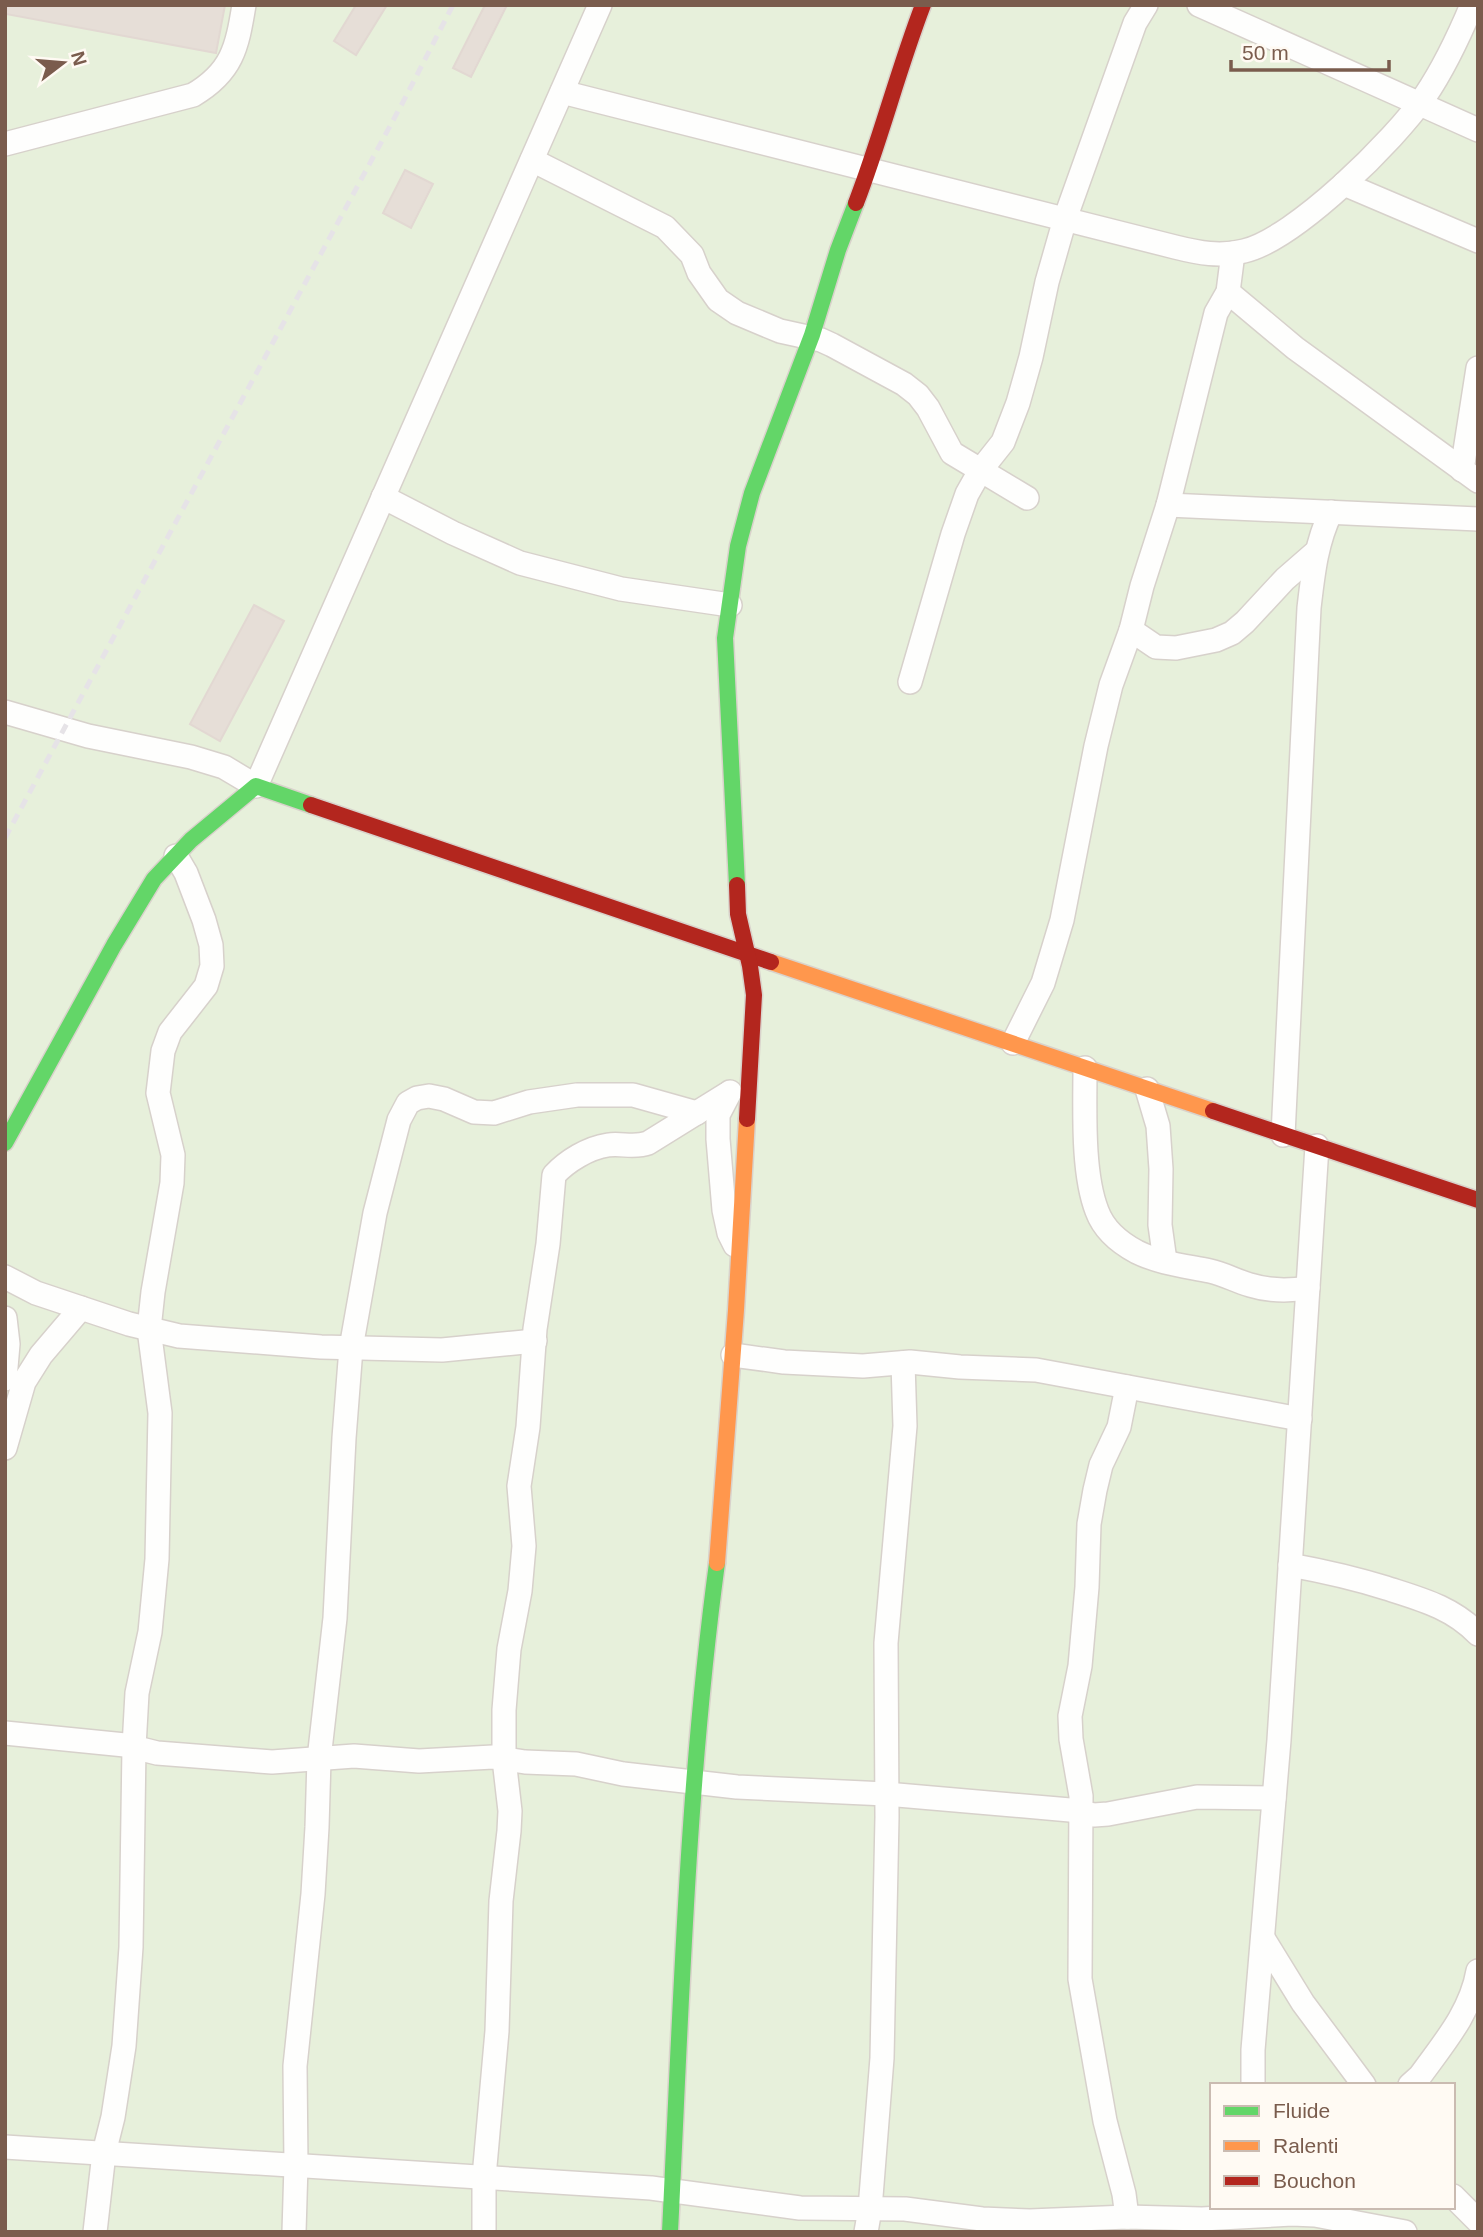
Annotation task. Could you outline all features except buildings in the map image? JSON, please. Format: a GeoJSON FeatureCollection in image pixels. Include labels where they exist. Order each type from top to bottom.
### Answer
{"type":"FeatureCollection","features":[{"type":"Feature","properties":{"kind":"street"},"geometry":{"type":"LineString","coordinates":[[5,144],[193,95],[207,87],[232,58],[239,41],[244,5]]}},
{"type":"Feature","properties":{"kind":"street"},"geometry":{"type":"LineString","coordinates":[[5,1143],[114,945],[154,879],[191,840],[256,786],[600,5]]}},
{"type":"Feature","properties":{"kind":"street"},"geometry":{"type":"LineString","coordinates":[[670,2232],[694,1783],[707,1636],[719,1545],[754,995],[752,974],[738,914],[725,638],[738,546],[752,493],[811,338],[838,250],[869,169],[902,60],[923,5]]}},
{"type":"Feature","properties":{"kind":"street"},"geometry":{"type":"LineString","coordinates":[[911,682],[967,494],[1003,442],[1018,403],[1065,219],[1135,23],[1146,5]]}},
{"type":"Feature","properties":{"kind":"street"},"geometry":{"type":"LineString","coordinates":[[1199,5],[1478,130]]}},
{"type":"Feature","properties":{"kind":"street"},"geometry":{"type":"LineString","coordinates":[[562,92],[1203,254],[1233,253],[1254,248],[1282,234],[1344,184],[1396,132],[1420,103],[1445,62],[1472,5]]}},
{"type":"Feature","properties":{"kind":"street"},"geometry":{"type":"LineString","coordinates":[[532,160],[665,227],[692,255],[699,273],[718,300],[737,313],[780,331],[821,340],[850,354],[918,395],[952,453],[1027,498]]}},
{"type":"Feature","properties":{"kind":"street"},"geometry":{"type":"LineString","coordinates":[[1344,184],[1478,241]]}},
{"type":"Feature","properties":{"kind":"street"},"geometry":{"type":"LineString","coordinates":[[1013,1043],[1042,983],[1062,920],[1096,746],[1111,685],[1131,630],[1168,505],[1216,313],[1228,292],[1233,253]]}},
{"type":"Feature","properties":{"kind":"street"},"geometry":{"type":"LineString","coordinates":[[1228,292],[1295,348],[1470,475]]}},
{"type":"Feature","properties":{"kind":"street"},"geometry":{"type":"LineString","coordinates":[[1470,475],[1478,368]]}},
{"type":"Feature","properties":{"kind":"street"},"geometry":{"type":"LineString","coordinates":[[383,497],[520,563],[621,589],[730,604]]}},
{"type":"Feature","properties":{"kind":"street"},"geometry":{"type":"LineString","coordinates":[[1168,505],[1478,519]]}},
{"type":"Feature","properties":{"kind":"street"},"geometry":{"type":"LineString","coordinates":[[1283,1135],[1309,608],[1321,532],[1331,512]]}},
{"type":"Feature","properties":{"kind":"street"},"geometry":{"type":"LineString","coordinates":[[1131,630],[1156,646],[1176,648],[1216,640],[1232,633],[1245,622],[1285,579],[1317,552]]}},
{"type":"Feature","properties":{"kind":"street"},"geometry":{"type":"LineString","coordinates":[[5,712],[88,736],[191,757],[224,767],[256,786],[1478,1200]]}},
{"type":"Feature","properties":{"kind":"street"},"geometry":{"type":"LineString","coordinates":[[95,2232],[104,2153],[113,2117],[124,2046],[131,1947],[137,1693],[150,1632],[157,1559],[160,1413],[149,1329],[172,1183],[173,1155],[158,1093],[163,1051],[170,1032],[206,985],[212,966],[211,945],[204,920],[186,873],[176,856]]}},
{"type":"Feature","properties":{"kind":"street"},"geometry":{"type":"LineString","coordinates":[[1085,1068],[1086,1153],[1097,1212],[1120,1242],[1140,1254],[1226,1274],[1247,1285],[1266,1290],[1308,1289]]}},
{"type":"Feature","properties":{"kind":"street"},"geometry":{"type":"LineString","coordinates":[[484,2232],[484,2177],[496,2031],[501,1901],[510,1811],[504,1759],[504,1710],[509,1649],[520,1591],[524,1546],[519,1486],[528,1427],[554,1175],[587,1152],[609,1145],[648,1143],[727,1094],[749,1071]]}},
{"type":"Feature","properties":{"kind":"street"},"geometry":{"type":"LineString","coordinates":[[1147,1089],[1158,1126],[1161,1169],[1160,1224],[1165,1261]]}},
{"type":"Feature","properties":{"kind":"street"},"geometry":{"type":"LineString","coordinates":[[294,2232],[295,2066],[313,1894],[319,1759],[335,1618],[351,1349],[375,1213],[403,1110],[417,1098],[429,1096],[444,1099],[474,1112],[494,1113],[529,1102],[577,1095],[632,1094],[697,1113]]}},
{"type":"Feature","properties":{"kind":"street"},"geometry":{"type":"LineString","coordinates":[[727,1094],[718,1115],[721,1186],[729,1233],[739,1254]]}},
{"type":"Feature","properties":{"kind":"street"},"geometry":{"type":"LineString","coordinates":[[1253,2083],[1253,2050],[1274,1798],[1317,1146]]}},
{"type":"Feature","properties":{"kind":"street"},"geometry":{"type":"LineString","coordinates":[[5,1277],[36,1293],[179,1336],[351,1349],[442,1350],[535,1341]]}},
{"type":"Feature","properties":{"kind":"street"},"geometry":{"type":"LineString","coordinates":[[5,1448],[24,1382],[41,1355],[81,1308]]}},
{"type":"Feature","properties":{"kind":"street"},"geometry":{"type":"LineString","coordinates":[[5,1318],[8,1345],[5,1379]]}},
{"type":"Feature","properties":{"kind":"street"},"geometry":{"type":"LineString","coordinates":[[733,1355],[784,1362],[863,1366],[903,1363],[1036,1370],[1300,1419]]}},
{"type":"Feature","properties":{"kind":"street"},"geometry":{"type":"LineString","coordinates":[[868,2220],[883,2058],[886,1643],[905,1426],[903,1363]]}},
{"type":"Feature","properties":{"kind":"street"},"geometry":{"type":"LineString","coordinates":[[1127,1387],[1119,1427],[1101,1465],[1089,1524],[1080,1666],[1070,1716],[1082,1812],[1080,1979],[1105,2121],[1124,2194],[1127,2217]]}},
{"type":"Feature","properties":{"kind":"street"},"geometry":{"type":"LineString","coordinates":[[1290,1565],[1349,1576],[1438,1605],[1461,1618],[1478,1634]]}},
{"type":"Feature","properties":{"kind":"street"},"geometry":{"type":"LineString","coordinates":[[5,1733],[134,1747],[156,1752],[272,1762],[354,1756],[419,1761],[494,1757],[576,1765],[623,1774],[737,1787],[886,1794],[1108,1814],[1197,1797],[1274,1798]]}},
{"type":"Feature","properties":{"kind":"street"},"geometry":{"type":"LineString","coordinates":[[1262,1938],[1303,2003],[1363,2083]]}},
{"type":"Feature","properties":{"kind":"street"},"geometry":{"type":"LineString","coordinates":[[1412,2083],[1420,2076],[1465,2011],[1475,1990],[1478,1972]]}},
{"type":"Feature","properties":{"kind":"street"},"geometry":{"type":"LineString","coordinates":[[5,2147],[673,2191],[868,2220],[905,2209],[982,2219],[1030,2221],[1127,2217],[1291,2218],[1405,2232]]}},
{"type":"Feature","properties":{"kind":"street"},"geometry":{"type":"LineString","coordinates":[[1455,2198],[1477,2219]]}},
{"type":"Feature","properties":{"kind":"green space"},"geometry":{"type":"Polygon","coordinates":[[[5,5],[1478,5],[1478,2232],[5,2232],[5,5]]]}},
{"type":"Feature","properties":{"kind":"railway"},"geometry":{"type":"LineString","coordinates":[[5,838],[453,5]]}},
{"type":"Feature","properties":{"kind":"traffic: fast"},"geometry":{"type":"LineString","coordinates":[[737,885],[725,638],[738,546],[752,493],[812,335],[838,250],[856,203]]}},
{"type":"Feature","properties":{"kind":"traffic: fast"},"geometry":{"type":"LineString","coordinates":[[5,1143],[114,945],[154,879],[191,840],[256,786],[311,805]]}},
{"type":"Feature","properties":{"kind":"traffic: fast"},"geometry":{"type":"LineString","coordinates":[[670,2232],[692,1813],[717,1563]]}},
{"type":"Feature","properties":{"kind":"traffic: slow"},"geometry":{"type":"LineString","coordinates":[[771,962],[1213,1111]]}},
{"type":"Feature","properties":{"kind":"traffic: slow"},"geometry":{"type":"LineString","coordinates":[[717,1563],[747,1119]]}},
{"type":"Feature","properties":{"kind":"traffic: jam"},"geometry":{"type":"LineString","coordinates":[[856,203],[923,5]]}},
{"type":"Feature","properties":{"kind":"traffic: jam"},"geometry":{"type":"LineString","coordinates":[[311,805],[771,962]]}},
{"type":"Feature","properties":{"kind":"traffic: jam"},"geometry":{"type":"LineString","coordinates":[[737,885],[738,914],[754,995],[747,1119]]}},
{"type":"Feature","properties":{"kind":"traffic: jam"},"geometry":{"type":"LineString","coordinates":[[1213,1111],[1478,1200]]}}]}
